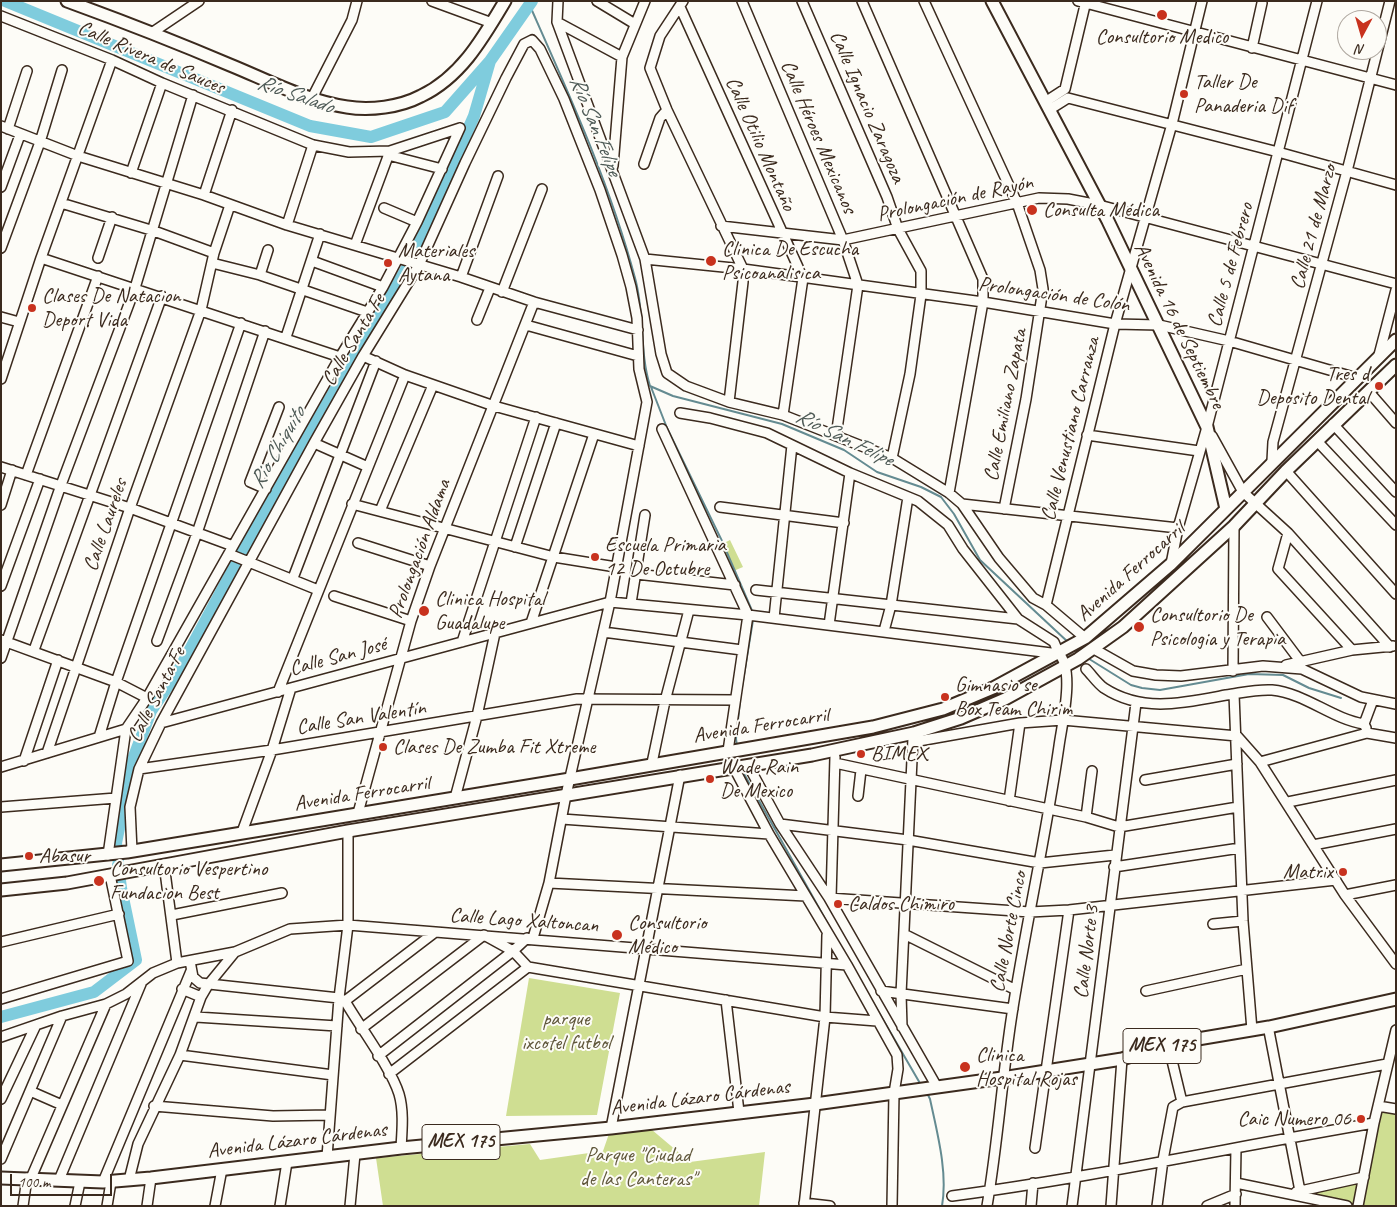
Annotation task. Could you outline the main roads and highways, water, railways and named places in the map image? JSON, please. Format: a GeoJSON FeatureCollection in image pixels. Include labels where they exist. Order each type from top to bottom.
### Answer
{"type":"FeatureCollection","features":[{"type":"Feature","properties":{"kind":"main road"},"geometry":{"type":"LineString","coordinates":[[68,1],[153,32],[312,98],[363,109],[376,108],[419,98],[451,78],[492,23],[505,1]]}},
{"type":"Feature","properties":{"kind":"main road","name":"Avenida 16 de Septiembre"},"geometry":{"type":"LineString","coordinates":[[992,1],[1132,269],[1207,427],[1226,509]]}},
{"type":"Feature","properties":{"kind":"main road","name":"Avenida Ferrocarril"},"geometry":{"type":"LineString","coordinates":[[1,865],[111,854],[570,779],[652,763],[873,726],[943,709],[993,688],[1063,652],[1081,640],[1171,564],[1396,340]]}},
{"type":"Feature","properties":{"kind":"main road","name":"Avenida Ferrocarril"},"geometry":{"type":"LineString","coordinates":[[1,890],[67,883],[348,831],[913,737],[1005,699],[1087,654],[1123,627],[1234,526],[1254,502],[1396,365]]}},
{"type":"Feature","properties":{"kind":"main road"},"geometry":{"type":"LineString","coordinates":[[206,838],[211,856]]}},
{"type":"Feature","properties":{"kind":"main road","name":"Avenida Lázaro Cárdenas"},"geometry":{"type":"LineString","coordinates":[[1,1178],[107,1182],[151,1178],[401,1148],[611,1128],[894,1094],[1122,1059],[1168,1044],[1252,1030],[1396,999]]}},
{"type":"Feature","properties":{"kind":"waterway","name":"Río Salado"},"geometry":{"type":"LineString","coordinates":[[5,1],[310,126],[371,137],[445,112],[490,61],[532,1]]}},
{"type":"Feature","properties":{"kind":"waterway","name":"Río San Felipe"},"geometry":{"type":"LineString","coordinates":[[530,6],[588,140],[614,208],[638,291],[644,359],[650,386],[673,396],[782,424],[844,450],[877,472],[921,487],[941,497],[954,514],[980,560],[1069,643]]}},
{"type":"Feature","properties":{"kind":"waterway","name":"Rio Chiquito"},"geometry":{"type":"LineString","coordinates":[[118,859],[116,843],[133,759],[151,711],[180,668],[271,499],[408,266],[474,116],[490,61]]}},
{"type":"Feature","properties":{"kind":"waterway"},"geometry":{"type":"LineString","coordinates":[[651,387],[667,428],[722,541],[753,613]]}},
{"type":"Feature","properties":{"kind":"waterway"},"geometry":{"type":"LineString","coordinates":[[742,687],[753,620]]}},
{"type":"Feature","properties":{"kind":"waterway","name":"Río San Felipe"},"geometry":{"type":"LineString","coordinates":[[1086,657],[1131,685],[1142,688],[1160,690],[1249,674],[1283,675],[1309,688],[1341,698]]}},
{"type":"Feature","properties":{"kind":"waterway"},"geometry":{"type":"LineString","coordinates":[[737,746],[736,739],[741,691]]}},
{"type":"Feature","properties":{"kind":"waterway"},"geometry":{"type":"LineString","coordinates":[[743,772],[833,933]]}},
{"type":"Feature","properties":{"kind":"waterway","name":"Rio Chiquito"},"geometry":{"type":"LineString","coordinates":[[1,1017],[94,992],[136,960],[118,865]]}},
{"type":"Feature","properties":{"kind":"waterway"},"geometry":{"type":"LineString","coordinates":[[867,992],[921,1085]]}},
{"type":"Feature","properties":{"kind":"waterway"},"geometry":{"type":"LineString","coordinates":[[927,1093],[930,1099],[943,1166],[942,1206]]}},
{"type":"Feature","properties":{"kind":"place","name":"Consultorio Medico"},"geometry":{"type":"Point","coordinates":[1162,15]}},
{"type":"Feature","properties":{"kind":"place","name":"Taller De Panaderia Dif"},"geometry":{"type":"Point","coordinates":[1184,94]}},
{"type":"Feature","properties":{"kind":"place","name":"Consulta Médica"},"geometry":{"type":"Point","coordinates":[1032,210]}},
{"type":"Feature","properties":{"kind":"place","name":"Clinica De Escucha Psicoanalisica"},"geometry":{"type":"Point","coordinates":[711,261]}},
{"type":"Feature","properties":{"kind":"place","name":"Materiales Aytana"},"geometry":{"type":"Point","coordinates":[388,263]}},
{"type":"Feature","properties":{"kind":"place","name":"Clases De Natacion Deport Vida"},"geometry":{"type":"Point","coordinates":[32,308]}},
{"type":"Feature","properties":{"kind":"place","name":"Tres d Deposito Dental"},"geometry":{"type":"Point","coordinates":[1379,386]}},
{"type":"Feature","properties":{"kind":"place","name":"Escuela Primaria 12 De Octubre"},"geometry":{"type":"Point","coordinates":[595,557]}},
{"type":"Feature","properties":{"kind":"place","name":"Clinica Hospital Guadalupe"},"geometry":{"type":"Point","coordinates":[424,611]}},
{"type":"Feature","properties":{"kind":"place","name":"Consultorio De Psicologia y Terapia"},"geometry":{"type":"Point","coordinates":[1139,627]}},
{"type":"Feature","properties":{"kind":"place","name":"Gimnasio se Box Team Chirim"},"geometry":{"type":"Point","coordinates":[945,697]}},
{"type":"Feature","properties":{"kind":"place","name":"Clases De Zumba Fit Xtreme"},"geometry":{"type":"Point","coordinates":[383,747]}},
{"type":"Feature","properties":{"kind":"place","name":"BIMEX"},"geometry":{"type":"Point","coordinates":[861,754]}},
{"type":"Feature","properties":{"kind":"place","name":"Wade Rain De Mexico"},"geometry":{"type":"Point","coordinates":[710,779]}},
{"type":"Feature","properties":{"kind":"place","name":"Abasur"},"geometry":{"type":"Point","coordinates":[29,856]}},
{"type":"Feature","properties":{"kind":"place","name":"Matrix"},"geometry":{"type":"Point","coordinates":[1343,872]}},
{"type":"Feature","properties":{"kind":"place","name":"Consultorio Vespertino Fundacion Best"},"geometry":{"type":"Point","coordinates":[99,881]}},
{"type":"Feature","properties":{"kind":"place","name":"Caldos Chimiro"},"geometry":{"type":"Point","coordinates":[838,904]}},
{"type":"Feature","properties":{"kind":"place","name":"Consultorio Médico"},"geometry":{"type":"Point","coordinates":[617,935]}},
{"type":"Feature","properties":{"kind":"place","name":"Clinica Hospital Rojas"},"geometry":{"type":"Point","coordinates":[965,1067]}},
{"type":"Feature","properties":{"kind":"place","name":"Caic Numero 06"},"geometry":{"type":"Point","coordinates":[1361,1119]}},
{"type":"Feature","properties":{"kind":"park label","name":"parque ixcotel futbol"},"geometry":{"type":"Point","coordinates":[566,1031]}},
{"type":"Feature","properties":{"kind":"park label","name":"Parque \"Ciudad de las Canteras\""},"geometry":{"type":"Point","coordinates":[638,1167]}}]}
